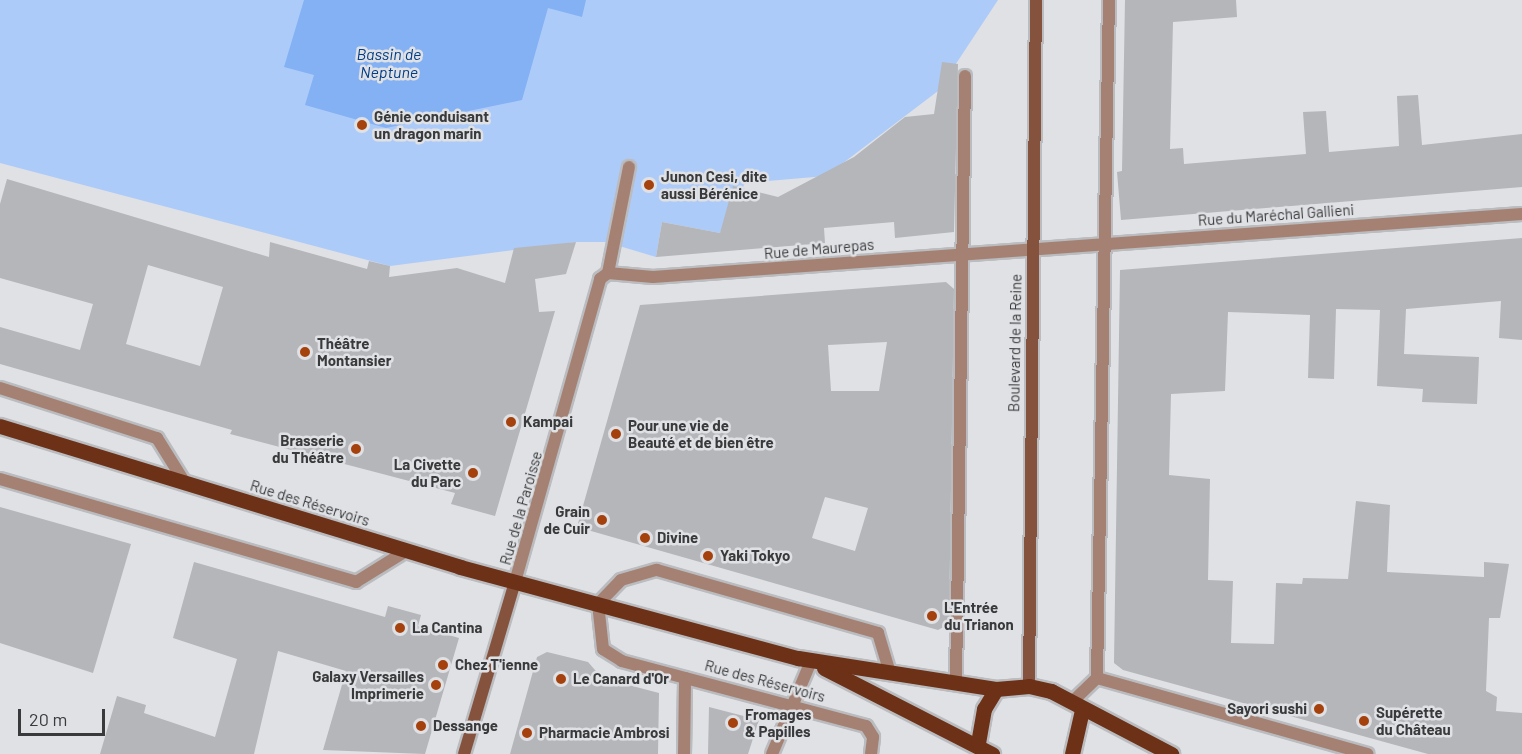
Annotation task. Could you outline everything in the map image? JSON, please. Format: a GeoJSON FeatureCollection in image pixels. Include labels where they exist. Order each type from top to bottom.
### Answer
{"type":"FeatureCollection","features":[{"type":"Feature","properties":{"kind":"main road","name":"Rue des Réservoirs"},"geometry":{"type":"LineString","coordinates":[[4,431],[515,582],[811,661],[996,689],[1029,686]]}},
{"type":"Feature","properties":{"kind":"main road","name":"Rue des Réservoirs"},"geometry":{"type":"LineString","coordinates":[[811,661],[982,750]]}},
{"type":"Feature","properties":{"kind":"main road"},"geometry":{"type":"LineString","coordinates":[[1029,686],[1171,754]]}},
{"type":"Feature","properties":{"kind":"main road"},"geometry":{"type":"LineString","coordinates":[[982,750],[984,709],[996,689]]}},
{"type":"Feature","properties":{"kind":"main road"},"geometry":{"type":"LineString","coordinates":[[1072,754],[1076,707]]}},
{"type":"Feature","properties":{"kind":"street","name":"Boulevard de la Reine"},"geometry":{"type":"LineString","coordinates":[[1029,686],[1036,0]]}},
{"type":"Feature","properties":{"kind":"street"},"geometry":{"type":"LineString","coordinates":[[1076,707],[1097,678],[1102,242],[1108,0]]}},
{"type":"Feature","properties":{"kind":"street"},"geometry":{"type":"LineString","coordinates":[[956,683],[965,76]]}},
{"type":"Feature","properties":{"kind":"street","name":"Rue de la Paroisse"},"geometry":{"type":"LineString","coordinates":[[464,754],[600,279],[608,273],[629,167]]}},
{"type":"Feature","properties":{"kind":"street","name":"Rue du Maréchal Gallieni"},"geometry":{"type":"LineString","coordinates":[[1033,246],[1522,214]]}},
{"type":"Feature","properties":{"kind":"street","name":"Rue de Maurepas"},"geometry":{"type":"LineString","coordinates":[[608,273],[653,277],[1033,246]]}},
{"type":"Feature","properties":{"kind":"street"},"geometry":{"type":"LineString","coordinates":[[0,388],[157,438],[184,483]]}},
{"type":"Feature","properties":{"kind":"street"},"geometry":{"type":"LineString","coordinates":[[0,479],[356,582],[406,550]]}},
{"type":"Feature","properties":{"kind":"street"},"geometry":{"type":"LineString","coordinates":[[598,604],[621,580],[657,570],[878,633],[890,673]]}},
{"type":"Feature","properties":{"kind":"street","name":"Rue des Réservoirs"},"geometry":{"type":"LineString","coordinates":[[598,604],[603,649],[622,661],[866,726],[873,737],[871,754]]}},
{"type":"Feature","properties":{"kind":"street"},"geometry":{"type":"LineString","coordinates":[[772,754],[811,661]]}},
{"type":"Feature","properties":{"kind":"street"},"geometry":{"type":"LineString","coordinates":[[684,754],[685,678]]}},
{"type":"Feature","properties":{"kind":"street"},"geometry":{"type":"LineString","coordinates":[[1097,678],[1368,754]]}},
{"type":"Feature","properties":{"kind":"shaded area"},"geometry":{"type":"Polygon","coordinates":[[[0,0],[998,0],[938,91],[826,176],[745,183],[720,233],[662,222],[656,257],[606,242],[576,242],[390,266],[0,163],[0,0]]]}},
{"type":"Feature","properties":{"kind":"water","name":"Bassin de Neptune"},"geometry":{"type":"Polygon","coordinates":[[[304,0],[586,0],[582,17],[548,8],[522,100],[386,128],[305,105],[314,75],[284,67],[304,0]]]}},
{"type":"Feature","properties":{"kind":"building"},"geometry":{"type":"Polygon","coordinates":[[[1125,0],[1236,0],[1237,17],[1173,22],[1170,149],[1183,148],[1184,164],[1306,154],[1303,112],[1326,111],[1329,152],[1399,146],[1397,96],[1418,95],[1422,145],[1522,134],[1522,187],[1121,220],[1117,172],[1122,171],[1125,0]]]}},
{"type":"Feature","properties":{"kind":"building"},"geometry":{"type":"Polygon","coordinates":[[[942,62],[958,64],[954,232],[895,238],[894,222],[824,228],[825,243],[656,257],[662,222],[720,233],[733,186],[778,197],[854,157],[905,117],[934,114],[942,62]]]}},
{"type":"Feature","properties":{"kind":"building"},"geometry":{"type":"Polygon","coordinates":[[[7,179],[269,257],[270,242],[367,269],[369,261],[390,266],[389,277],[457,268],[505,283],[514,248],[576,242],[566,274],[535,279],[539,312],[555,311],[495,516],[451,504],[455,493],[230,434],[232,430],[0,364],[0,327],[80,350],[93,304],[0,278],[0,204],[7,179]],[[148,265],[126,344],[200,366],[223,287],[148,265]]]}},
{"type":"Feature","properties":{"kind":"building"},"geometry":{"type":"Polygon","coordinates":[[[1522,238],[1522,340],[1499,338],[1501,301],[1406,309],[1404,354],[1479,357],[1477,404],[1422,402],[1423,389],[1377,386],[1380,310],[1336,309],[1334,379],[1308,378],[1310,315],[1228,312],[1225,391],[1171,394],[1169,475],[1210,479],[1208,580],[1233,581],[1231,643],[1274,644],[1276,583],[1302,584],[1303,578],[1348,579],[1356,501],[1390,505],[1387,572],[1484,577],[1484,562],[1509,564],[1500,618],[1489,618],[1486,691],[1497,697],[1496,711],[1522,713],[1522,754],[1428,754],[1123,670],[1114,663],[1120,270],[1522,238]]]}},
{"type":"Feature","properties":{"kind":"building"},"geometry":{"type":"Polygon","coordinates":[[[946,282],[954,289],[949,624],[938,630],[577,527],[640,305],[946,282]],[[887,342],[828,345],[831,391],[879,391],[887,342]],[[825,497],[812,538],[855,551],[868,508],[825,497]]]}},
{"type":"Feature","properties":{"kind":"building"},"geometry":{"type":"Polygon","coordinates":[[[0,507],[131,544],[93,673],[0,643],[0,507]]]}},
{"type":"Feature","properties":{"kind":"building"},"geometry":{"type":"Polygon","coordinates":[[[194,562],[385,617],[388,606],[421,615],[418,626],[459,638],[425,754],[323,750],[346,671],[278,651],[254,754],[100,754],[117,696],[146,705],[144,713],[215,737],[237,659],[173,638],[194,562]]]}},
{"type":"Feature","properties":{"kind":"building"},"geometry":{"type":"Polygon","coordinates":[[[547,652],[588,662],[602,678],[659,693],[658,754],[510,754],[537,657],[547,652]]]}},
{"type":"Feature","properties":{"kind":"building"},"geometry":{"type":"Polygon","coordinates":[[[709,707],[759,720],[748,754],[708,754],[709,707]]]}},
{"type":"Feature","properties":{"kind":"place","name":"Génie conduisant un dragon marin"},"geometry":{"type":"Point","coordinates":[362,125]}},
{"type":"Feature","properties":{"kind":"place","name":"Junon Cesi, dite aussi Bérénice"},"geometry":{"type":"Point","coordinates":[649,185]}},
{"type":"Feature","properties":{"kind":"place","name":"Théâtre Montansier"},"geometry":{"type":"Point","coordinates":[305,352]}},
{"type":"Feature","properties":{"kind":"place","name":"Kampai"},"geometry":{"type":"Point","coordinates":[511,422]}},
{"type":"Feature","properties":{"kind":"place","name":"Pour une vie de Beauté et de bien être"},"geometry":{"type":"Point","coordinates":[616,434]}},
{"type":"Feature","properties":{"kind":"place","name":"Brasserie du Théâtre"},"geometry":{"type":"Point","coordinates":[356,449]}},
{"type":"Feature","properties":{"kind":"place","name":"La Civette du Parc"},"geometry":{"type":"Point","coordinates":[473,473]}},
{"type":"Feature","properties":{"kind":"place","name":"Grain de Cuir"},"geometry":{"type":"Point","coordinates":[602,520]}},
{"type":"Feature","properties":{"kind":"place","name":"Divine"},"geometry":{"type":"Point","coordinates":[645,538]}},
{"type":"Feature","properties":{"kind":"place","name":"Yaki Tokyo"},"geometry":{"type":"Point","coordinates":[708,556]}},
{"type":"Feature","properties":{"kind":"place","name":"L'Entrée du Trianon"},"geometry":{"type":"Point","coordinates":[932,616]}},
{"type":"Feature","properties":{"kind":"place","name":"La Cantina"},"geometry":{"type":"Point","coordinates":[400,628]}},
{"type":"Feature","properties":{"kind":"place","name":"Chez T'ienne"},"geometry":{"type":"Point","coordinates":[443,665]}},
{"type":"Feature","properties":{"kind":"place","name":"Le Canard d'Or"},"geometry":{"type":"Point","coordinates":[561,679]}},
{"type":"Feature","properties":{"kind":"place","name":"Galaxy Versailles Imprimerie"},"geometry":{"type":"Point","coordinates":[436,685]}},
{"type":"Feature","properties":{"kind":"place","name":"Sayori sushi"},"geometry":{"type":"Point","coordinates":[1319,709]}},
{"type":"Feature","properties":{"kind":"place","name":"Supérette du Château"},"geometry":{"type":"Point","coordinates":[1364,721]}},
{"type":"Feature","properties":{"kind":"place","name":"Fromages & Papilles"},"geometry":{"type":"Point","coordinates":[733,723]}},
{"type":"Feature","properties":{"kind":"place","name":"Dessange"},"geometry":{"type":"Point","coordinates":[421,726]}},
{"type":"Feature","properties":{"kind":"place","name":"Pharmacie Ambrosi"},"geometry":{"type":"Point","coordinates":[527,733]}}]}
